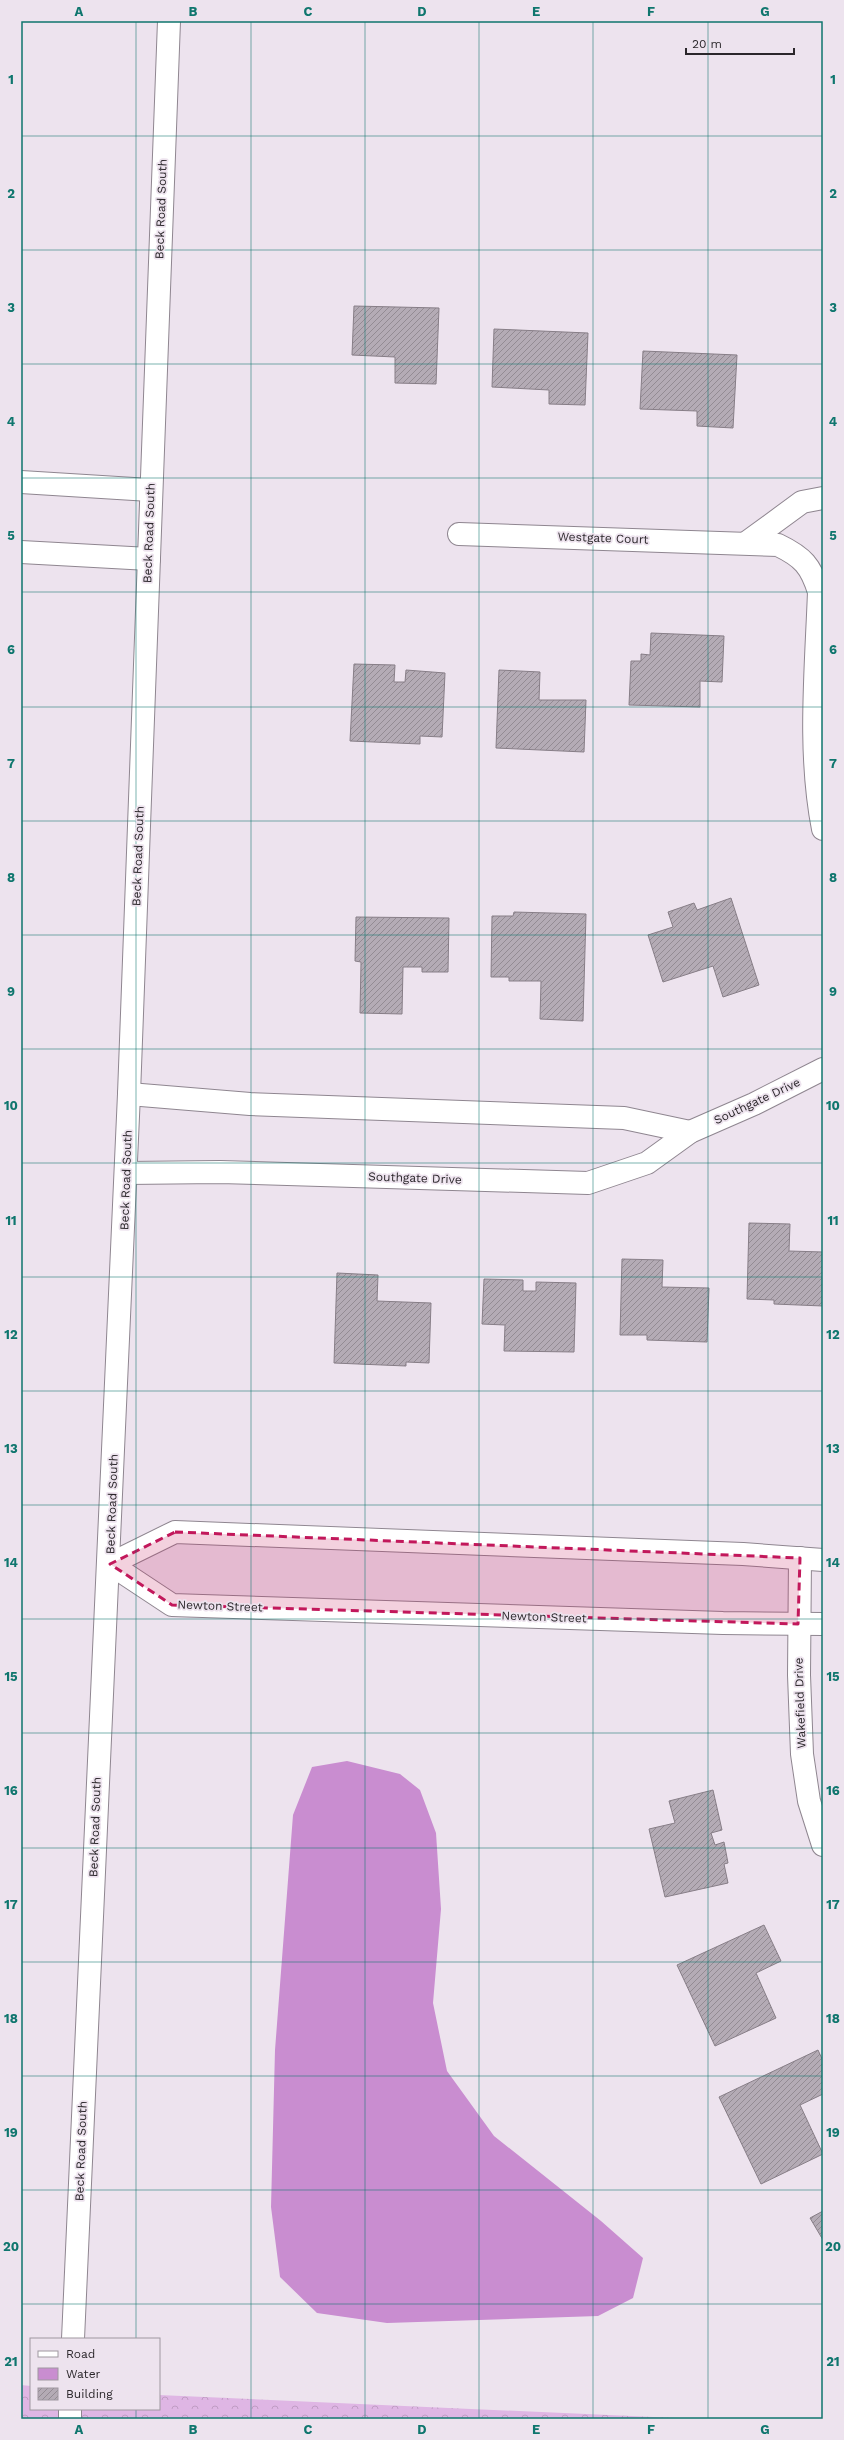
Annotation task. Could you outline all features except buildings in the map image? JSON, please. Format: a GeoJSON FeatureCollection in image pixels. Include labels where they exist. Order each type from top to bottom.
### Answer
{"type":"FeatureCollection","features":[{"type":"Feature","properties":{"kind":"street","name":"Beck Road South"},"geometry":{"type":"LineString","coordinates":[[73,2338],[98,1754],[110,1564],[169,21]]}},
{"type":"Feature","properties":{"kind":"street"},"geometry":{"type":"LineString","coordinates":[[21,482],[150,490]]}},
{"type":"Feature","properties":{"kind":"street"},"geometry":{"type":"LineString","coordinates":[[746,543],[802,502],[823,498]]}},
{"type":"Feature","properties":{"kind":"street","name":"Westgate Court"},"geometry":{"type":"LineString","coordinates":[[460,534],[778,545],[794,553],[808,564],[814,575],[819,592],[820,621],[814,722],[816,771],[823,829]]}},
{"type":"Feature","properties":{"kind":"street"},"geometry":{"type":"LineString","coordinates":[[21,552],[149,559]]}},
{"type":"Feature","properties":{"kind":"street","name":"Southgate Drive"},"geometry":{"type":"LineString","coordinates":[[126,1173],[220,1172],[588,1183],[648,1163],[690,1132],[754,1104],[823,1069]]}},
{"type":"Feature","properties":{"kind":"street"},"geometry":{"type":"LineString","coordinates":[[129,1094],[243,1103],[624,1118],[690,1132]]}},
{"type":"Feature","properties":{"kind":"street"},"geometry":{"type":"LineString","coordinates":[[110,1564],[175,1532],[823,1560]]}},
{"type":"Feature","properties":{"kind":"street","name":"Wakefield Drive"},"geometry":{"type":"LineString","coordinates":[[800,1558],[798,1624],[802,1754],[808,1801],[823,1845]]}},
{"type":"Feature","properties":{"kind":"street","name":"Newton Street"},"geometry":{"type":"LineString","coordinates":[[110,1564],[172,1605],[823,1624]]}},
{"type":"Feature","properties":{"kind":"highlighted area"},"geometry":{"type":"Polygon","coordinates":[[[175,1532],[800,1558],[798,1624],[172,1605],[110,1564],[175,1532]]]}},
{"type":"Feature","properties":{"kind":"green space"},"geometry":{"type":"Polygon","coordinates":[[[21,2385],[30,2386],[30,2410],[160,2410],[160,2395],[698,2419],[21,2419],[21,2385]]]}},
{"type":"Feature","properties":{"kind":"water"},"geometry":{"type":"Polygon","coordinates":[[[347,1761],[400,1774],[420,1790],[436,1833],[441,1909],[433,2003],[447,2071],[494,2136],[601,2221],[643,2258],[633,2298],[598,2316],[387,2323],[317,2313],[280,2277],[271,2207],[275,2050],[293,1815],[312,1767],[347,1761]]]}}]}
